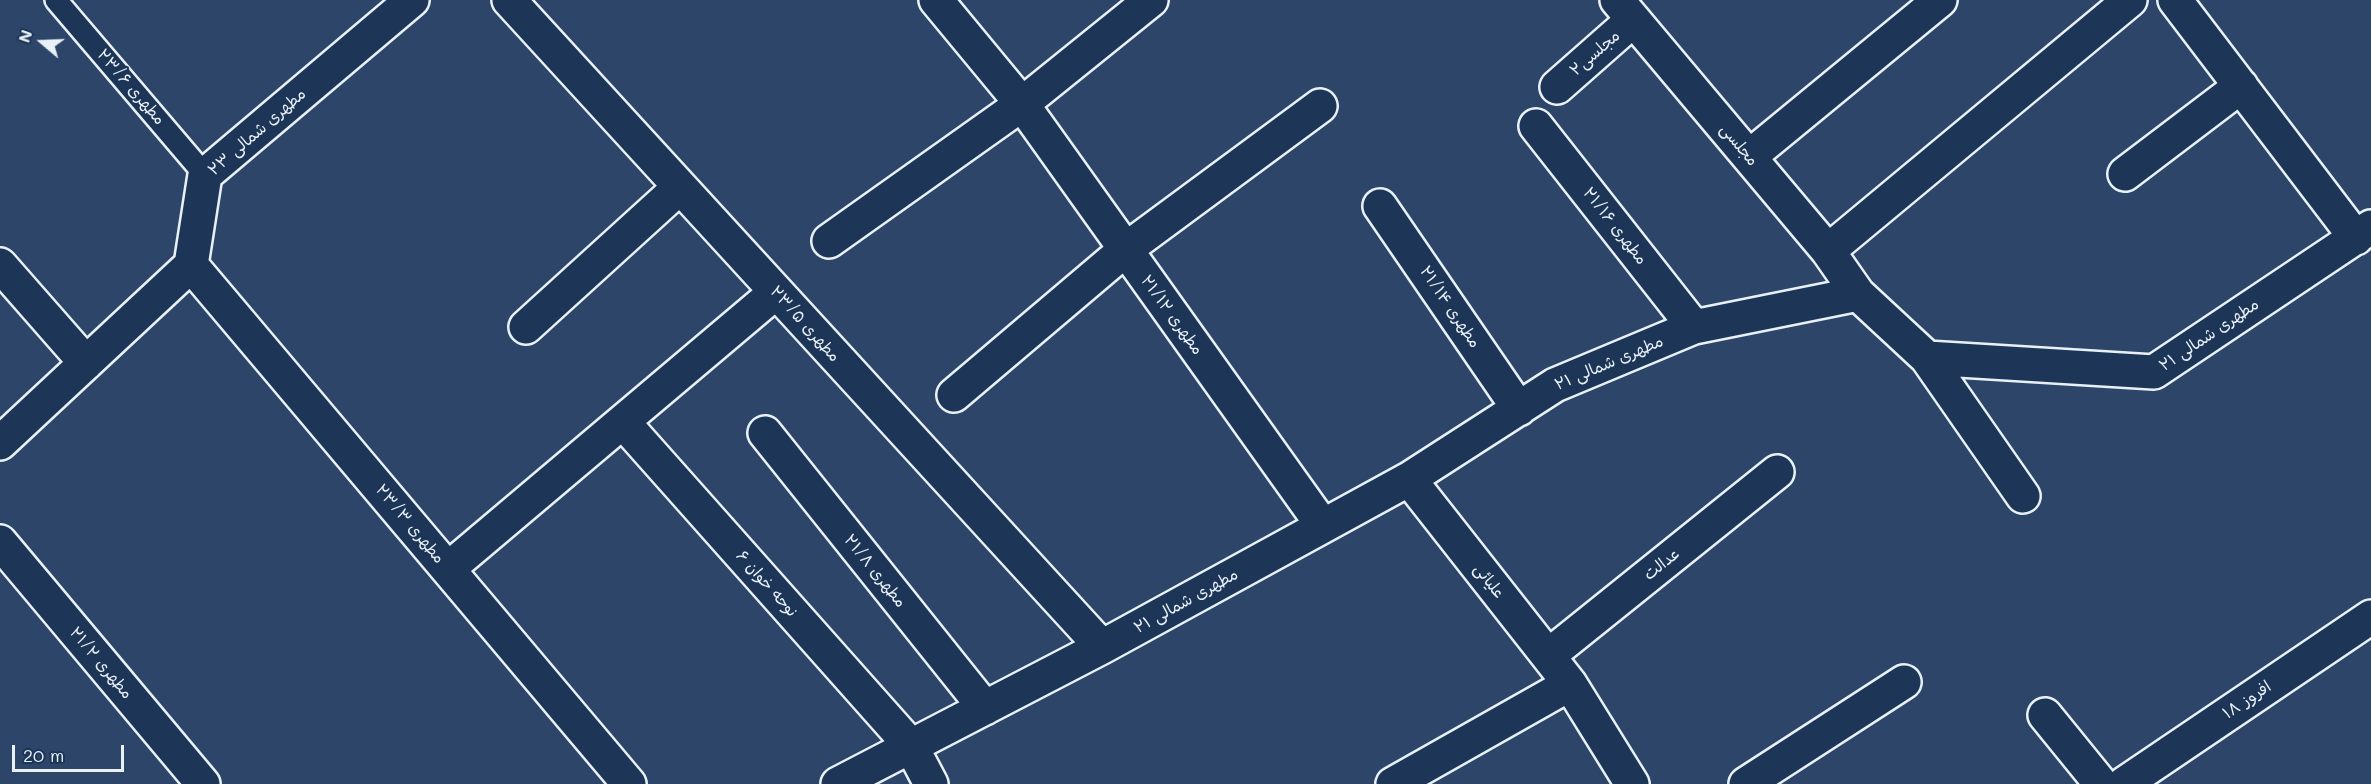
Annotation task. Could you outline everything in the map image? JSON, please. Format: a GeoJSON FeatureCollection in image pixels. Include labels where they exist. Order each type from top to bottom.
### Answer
{"type":"FeatureCollection","features":[{"type":"Feature","properties":{"kind":"street","name":"مطهری ۲۳/۵"},"geometry":{"type":"LineString","coordinates":[[509,0],[1102,647]]}},
{"type":"Feature","properties":{"kind":"street","name":"مطهری ۲۱/۱۲"},"geometry":{"type":"LineString","coordinates":[[936,0],[1022,104],[1323,526]]}},
{"type":"Feature","properties":{"kind":"street"},"geometry":{"type":"LineString","coordinates":[[829,241],[1022,104],[1151,0]]}},
{"type":"Feature","properties":{"kind":"street"},"geometry":{"type":"LineString","coordinates":[[1749,157],[1940,0]]}},
{"type":"Feature","properties":{"kind":"street"},"geometry":{"type":"LineString","coordinates":[[1828,251],[2130,0]]}},
{"type":"Feature","properties":{"kind":"street"},"geometry":{"type":"LineString","coordinates":[[2175,0],[2241,86],[2363,232]]}},
{"type":"Feature","properties":{"kind":"street","name":"مطهری شمالی ۲۳"},"geometry":{"type":"LineString","coordinates":[[191,265],[206,174],[402,3]]}},
{"type":"Feature","properties":{"kind":"street","name":"مجلسی"},"geometry":{"type":"LineString","coordinates":[[1625,10],[1828,251],[1858,294]]}},
{"type":"Feature","properties":{"kind":"street","name":"مجلسی۲"},"geometry":{"type":"LineString","coordinates":[[1557,87],[1625,10]]}},
{"type":"Feature","properties":{"kind":"street"},"geometry":{"type":"LineString","coordinates":[[2125,174],[2241,86]]}},
{"type":"Feature","properties":{"kind":"street"},"geometry":{"type":"LineString","coordinates":[[954,395],[1125,250],[1320,106]]}},
{"type":"Feature","properties":{"kind":"street","name":"مطهری ۲۱/۱۶"},"geometry":{"type":"LineString","coordinates":[[1536,126],[1694,327]]}},
{"type":"Feature","properties":{"kind":"street"},"geometry":{"type":"LineString","coordinates":[[526,327],[680,187]]}},
{"type":"Feature","properties":{"kind":"street","name":"مطهری ۲۱/۱۴"},"geometry":{"type":"LineString","coordinates":[[1380,206],[1519,408]]}},
{"type":"Feature","properties":{"kind":"street","name":"مطهری شمالی ۲۱"},"geometry":{"type":"LineString","coordinates":[[1927,358],[2154,372],[2363,232]]}},
{"type":"Feature","properties":{"kind":"street"},"geometry":{"type":"LineString","coordinates":[[0,265],[86,363]]}},
{"type":"Feature","properties":{"kind":"street"},"geometry":{"type":"LineString","coordinates":[[0,443],[191,265]]}},
{"type":"Feature","properties":{"kind":"street","name":"مطهری ۲۳/۳"},"geometry":{"type":"LineString","coordinates":[[191,265],[628,784]]}},
{"type":"Feature","properties":{"kind":"street"},"geometry":{"type":"LineString","coordinates":[[448,569],[776,292]]}},
{"type":"Feature","properties":{"kind":"street"},"geometry":{"type":"LineString","coordinates":[[1858,294],[1927,358],[2023,496]]}},
{"type":"Feature","properties":{"kind":"street","name":"مطهری شمالی ۲۱"},"geometry":{"type":"LineString","coordinates":[[838,784],[1102,647],[1409,479],[1555,386],[1694,327],[1858,294]]}},
{"type":"Feature","properties":{"kind":"street","name":"نوحه خوان ۶"},"geometry":{"type":"LineString","coordinates":[[623,422],[911,746],[930,784]]}},
{"type":"Feature","properties":{"kind":"street","name":"مطهری ۲۱/۸"},"geometry":{"type":"LineString","coordinates":[[765,433],[985,708]]}},
{"type":"Feature","properties":{"kind":"street","name":"عدالت"},"geometry":{"type":"LineString","coordinates":[[1548,656],[1777,472]]}},
{"type":"Feature","properties":{"kind":"street","name":"علیائی"},"geometry":{"type":"LineString","coordinates":[[1409,479],[1570,684],[1632,784]]}},
{"type":"Feature","properties":{"kind":"street","name":"مطهری ۲۱/۲"},"geometry":{"type":"LineString","coordinates":[[0,542],[202,784]]}},
{"type":"Feature","properties":{"kind":"street","name":"افروز ۱۸"},"geometry":{"type":"LineString","coordinates":[[2124,784],[2371,617]]}},
{"type":"Feature","properties":{"kind":"street"},"geometry":{"type":"LineString","coordinates":[[1746,784],[1904,682]]}},
{"type":"Feature","properties":{"kind":"street"},"geometry":{"type":"LineString","coordinates":[[1393,784],[1570,684]]}},
{"type":"Feature","properties":{"kind":"street"},"geometry":{"type":"LineString","coordinates":[[2044,715],[2101,784]]}},
{"type":"Feature","properties":{"kind":"lane","name":"مطهری ۲۳/۶"},"geometry":{"type":"LineString","coordinates":[[56,0],[206,174]]}}]}
